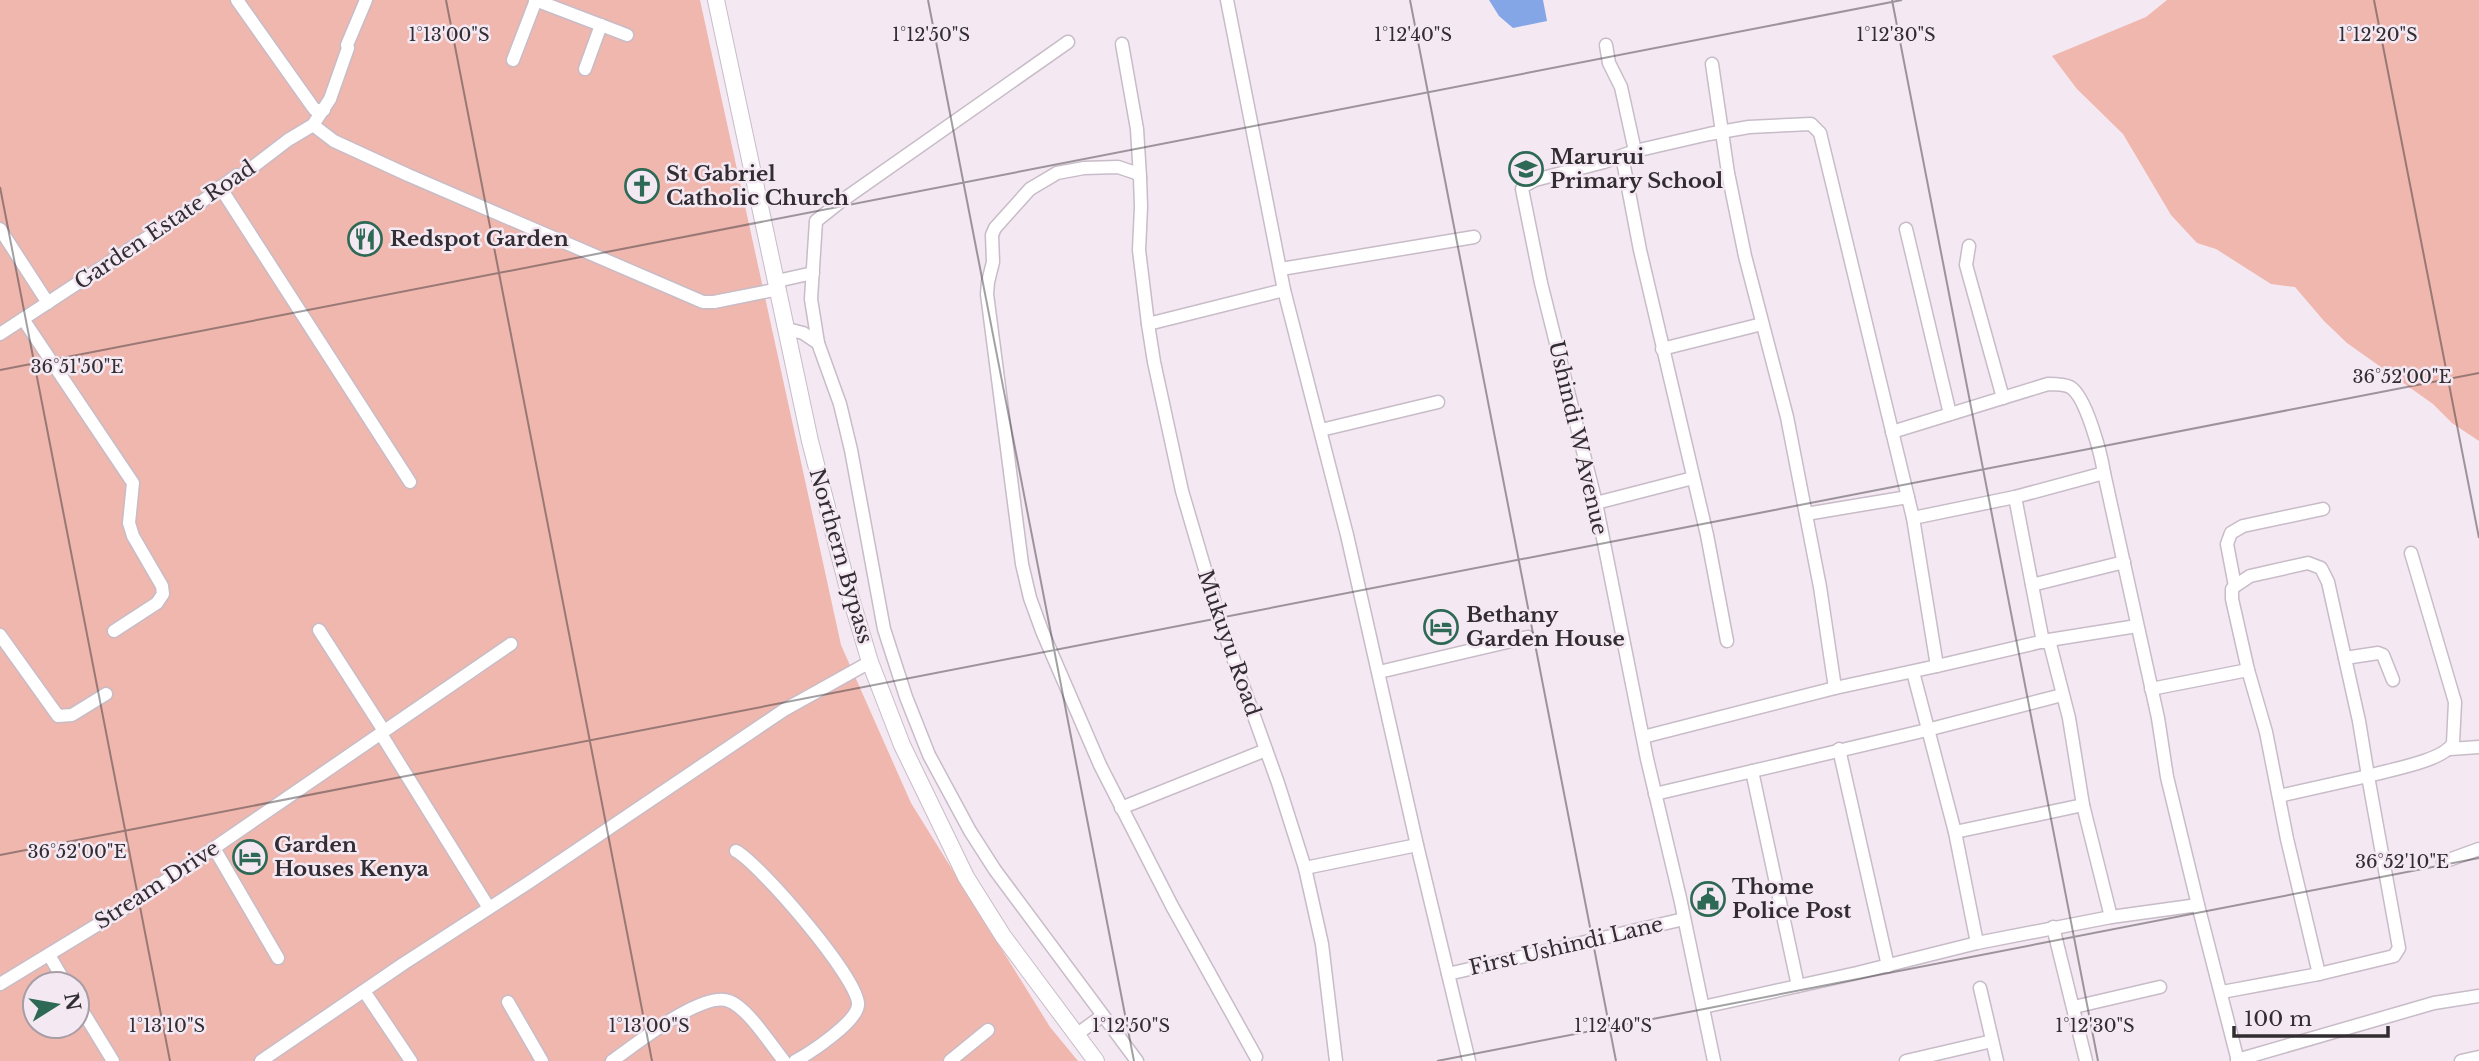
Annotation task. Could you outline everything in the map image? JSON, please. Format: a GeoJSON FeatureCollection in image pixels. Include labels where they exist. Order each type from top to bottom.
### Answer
{"type":"FeatureCollection","features":[{"type":"Feature","properties":{"kind":"main road","name":"Northern Bypass"},"geometry":{"type":"LineString","coordinates":[[716,0],[816,467],[870,662],[902,745],[966,877],[1003,936],[1096,1061]]}},
{"type":"Feature","properties":{"kind":"street"},"geometry":{"type":"LineString","coordinates":[[237,0],[312,107],[315,110],[324,110]]}},
{"type":"Feature","properties":{"kind":"street","name":"Garden Estate Road"},"geometry":{"type":"LineString","coordinates":[[0,334],[200,203],[237,175],[241,176],[313,125],[324,110],[336,83],[347,45],[366,0]]}},
{"type":"Feature","properties":{"kind":"street"},"geometry":{"type":"LineString","coordinates":[[513,60],[536,0],[627,35]]}},
{"type":"Feature","properties":{"kind":"street"},"geometry":{"type":"LineString","coordinates":[[1227,0],[1284,290],[1321,430],[1469,1061]]}},
{"type":"Feature","properties":{"kind":"street"},"geometry":{"type":"LineString","coordinates":[[585,69],[601,25]]}},
{"type":"Feature","properties":{"kind":"street"},"geometry":{"type":"LineString","coordinates":[[1069,42],[822,215],[815,226],[811,299],[818,343],[847,430],[884,629],[922,739],[970,831],[996,870],[1137,1061]]}},
{"type":"Feature","properties":{"kind":"street","name":"Mukuyu Road"},"geometry":{"type":"LineString","coordinates":[[1122,44],[1138,129],[1141,221],[1139,250],[1154,362],[1198,551],[1305,868],[1322,944],[1336,1061]]}},
{"type":"Feature","properties":{"kind":"street"},"geometry":{"type":"LineString","coordinates":[[1606,45],[1609,63],[1621,87],[1629,153],[1631,210],[1707,535],[1727,641]]}},
{"type":"Feature","properties":{"kind":"street"},"geometry":{"type":"LineString","coordinates":[[1712,64],[1728,173],[1762,324],[1781,390],[1806,514],[1835,688]]}},
{"type":"Feature","properties":{"kind":"street","name":"Ushindi W Avenue"},"geometry":{"type":"LineString","coordinates":[[1714,1061],[1655,794],[1596,503],[1544,295],[1521,189],[1535,180],[1629,153],[1723,131],[1799,123],[1814,125],[1820,133],[1892,432]]}},
{"type":"Feature","properties":{"kind":"street"},"geometry":{"type":"LineString","coordinates":[[313,125],[334,141],[397,170],[703,302],[813,274]]}},
{"type":"Feature","properties":{"kind":"street"},"geometry":{"type":"LineString","coordinates":[[1140,177],[1118,167],[1084,168],[1057,173],[1030,189],[995,228],[992,235],[993,262],[988,282],[994,357],[1022,564],[1030,598],[1045,639],[1067,685],[1091,747],[1121,808],[1256,1057]]}},
{"type":"Feature","properties":{"kind":"street"},"geometry":{"type":"LineString","coordinates":[[220,187],[410,482]]}},
{"type":"Feature","properties":{"kind":"street"},"geometry":{"type":"LineString","coordinates":[[0,229],[48,303]]}},
{"type":"Feature","properties":{"kind":"street"},"geometry":{"type":"LineString","coordinates":[[1906,229],[1950,414]]}},
{"type":"Feature","properties":{"kind":"street"},"geometry":{"type":"LineString","coordinates":[[1281,270],[1474,237]]}},
{"type":"Feature","properties":{"kind":"street"},"geometry":{"type":"LineString","coordinates":[[1969,246],[1966,265],[2003,398]]}},
{"type":"Feature","properties":{"kind":"street"},"geometry":{"type":"LineString","coordinates":[[1148,324],[1284,290]]}},
{"type":"Feature","properties":{"kind":"street"},"geometry":{"type":"LineString","coordinates":[[23,319],[133,483],[129,523],[133,536],[162,586],[163,594],[157,603],[114,631]]}},
{"type":"Feature","properties":{"kind":"street"},"geometry":{"type":"LineString","coordinates":[[1662,349],[1762,324]]}},
{"type":"Feature","properties":{"kind":"street"},"geometry":{"type":"LineString","coordinates":[[787,329],[803,332],[818,343]]}},
{"type":"Feature","properties":{"kind":"street"},"geometry":{"type":"LineString","coordinates":[[1937,666],[1913,518],[1892,432],[2048,384],[2069,387],[2079,396],[2101,455],[2168,776],[2238,1060],[2434,1003],[2479,996]]}},
{"type":"Feature","properties":{"kind":"street"},"geometry":{"type":"LineString","coordinates":[[1321,430],[1438,402]]}},
{"type":"Feature","properties":{"kind":"street"},"geometry":{"type":"LineString","coordinates":[[1913,518],[2104,473]]}},
{"type":"Feature","properties":{"kind":"street"},"geometry":{"type":"LineString","coordinates":[[1596,503],[1693,478]]}},
{"type":"Feature","properties":{"kind":"street"},"geometry":{"type":"LineString","coordinates":[[2015,496],[2032,584],[2073,738],[2083,805],[2111,917]]}},
{"type":"Feature","properties":{"kind":"street"},"geometry":{"type":"LineString","coordinates":[[1806,514],[1908,497]]}},
{"type":"Feature","properties":{"kind":"street"},"geometry":{"type":"LineString","coordinates":[[2235,586],[2227,544],[2231,533],[2243,526],[2323,509]]}},
{"type":"Feature","properties":{"kind":"street"},"geometry":{"type":"LineString","coordinates":[[2410,553],[2455,702],[2455,733],[2450,749]]}},
{"type":"Feature","properties":{"kind":"street"},"geometry":{"type":"LineString","coordinates":[[2032,584],[2124,562]]}},
{"type":"Feature","properties":{"kind":"street"},"geometry":{"type":"LineString","coordinates":[[2222,992],[2319,974],[2394,957],[2399,948],[2359,721],[2328,582],[2321,568],[2308,563],[2250,576],[2232,589],[2232,598],[2248,670],[2266,732],[2287,839],[2319,974]]}},
{"type":"Feature","properties":{"kind":"street"},"geometry":{"type":"LineString","coordinates":[[1643,737],[1835,688],[2046,641],[2137,626]]}},
{"type":"Feature","properties":{"kind":"street"},"geometry":{"type":"LineString","coordinates":[[863,637],[884,629]]}},
{"type":"Feature","properties":{"kind":"street"},"geometry":{"type":"LineString","coordinates":[[319,631],[489,908]]}},
{"type":"Feature","properties":{"kind":"street"},"geometry":{"type":"LineString","coordinates":[[0,635],[58,716],[72,715],[106,694]]}},
{"type":"Feature","properties":{"kind":"street"},"geometry":{"type":"LineString","coordinates":[[1379,672],[1528,637]]}},
{"type":"Feature","properties":{"kind":"street","name":"Stream Drive"},"geometry":{"type":"LineString","coordinates":[[0,984],[214,848],[512,644]]}},
{"type":"Feature","properties":{"kind":"street"},"geometry":{"type":"LineString","coordinates":[[2345,658],[2383,654],[2393,680]]}},
{"type":"Feature","properties":{"kind":"street"},"geometry":{"type":"LineString","coordinates":[[261,1061],[784,710],[870,662]]}},
{"type":"Feature","properties":{"kind":"street"},"geometry":{"type":"LineString","coordinates":[[2151,689],[2248,670]]}},
{"type":"Feature","properties":{"kind":"street"},"geometry":{"type":"LineString","coordinates":[[1913,672],[1955,832],[1977,943]]}},
{"type":"Feature","properties":{"kind":"street"},"geometry":{"type":"LineString","coordinates":[[1655,794],[1927,730],[2062,695]]}},
{"type":"Feature","properties":{"kind":"street"},"geometry":{"type":"LineString","coordinates":[[2279,796],[2430,759],[2450,749],[2479,747]]}},
{"type":"Feature","properties":{"kind":"street"},"geometry":{"type":"LineString","coordinates":[[1839,749],[1888,966]]}},
{"type":"Feature","properties":{"kind":"street"},"geometry":{"type":"LineString","coordinates":[[1121,808],[1266,750]]}},
{"type":"Feature","properties":{"kind":"street"},"geometry":{"type":"LineString","coordinates":[[1752,771],[1798,986]]}},
{"type":"Feature","properties":{"kind":"street"},"geometry":{"type":"LineString","coordinates":[[1955,832],[2083,805]]}},
{"type":"Feature","properties":{"kind":"street"},"geometry":{"type":"LineString","coordinates":[[949,845],[970,831]]}},
{"type":"Feature","properties":{"kind":"street"},"geometry":{"type":"LineString","coordinates":[[1305,868],[1417,845]]}},
{"type":"Feature","properties":{"kind":"street"},"geometry":{"type":"LineString","coordinates":[[214,848],[278,958]]}},
{"type":"Feature","properties":{"kind":"street"},"geometry":{"type":"LineString","coordinates":[[2444,862],[2479,849]]}},
{"type":"Feature","properties":{"kind":"street"},"geometry":{"type":"LineString","coordinates":[[736,851],[747,857],[775,886],[845,975],[857,996],[858,1006],[851,1020],[795,1061]]}},
{"type":"Feature","properties":{"kind":"street"},"geometry":{"type":"LineString","coordinates":[[1703,1007],[1888,966],[1977,943],[2111,917],[2198,905]]}},
{"type":"Feature","properties":{"kind":"street","name":"First Ushindi Lane"},"geometry":{"type":"LineString","coordinates":[[1448,974],[1684,919]]}},
{"type":"Feature","properties":{"kind":"street"},"geometry":{"type":"LineString","coordinates":[[2053,928],[2086,1061]]}},
{"type":"Feature","properties":{"kind":"street"},"geometry":{"type":"LineString","coordinates":[[49,955],[58,970]]}},
{"type":"Feature","properties":{"kind":"street"},"geometry":{"type":"LineString","coordinates":[[2074,1007],[2160,987]]}},
{"type":"Feature","properties":{"kind":"street"},"geometry":{"type":"LineString","coordinates":[[1980,989],[1997,1061]]}},
{"type":"Feature","properties":{"kind":"street"},"geometry":{"type":"LineString","coordinates":[[364,991],[411,1061]]}},
{"type":"Feature","properties":{"kind":"street"},"geometry":{"type":"LineString","coordinates":[[612,1061],[681,1013],[712,999],[718,999],[737,1005],[784,1061]]}},
{"type":"Feature","properties":{"kind":"street"},"geometry":{"type":"LineString","coordinates":[[508,1002],[542,1061]]}},
{"type":"Feature","properties":{"kind":"street"},"geometry":{"type":"LineString","coordinates":[[1076,1035],[1102,1016]]}},
{"type":"Feature","properties":{"kind":"street"},"geometry":{"type":"LineString","coordinates":[[91,1025],[113,1061]]}},
{"type":"Feature","properties":{"kind":"street"},"geometry":{"type":"LineString","coordinates":[[950,1061],[988,1030]]}},
{"type":"Feature","properties":{"kind":"street"},"geometry":{"type":"LineString","coordinates":[[1906,1061],[1992,1041]]}},
{"type":"Feature","properties":{"kind":"street"},"geometry":{"type":"LineString","coordinates":[[2461,1061],[2479,1057]]}},
{"type":"Feature","properties":{"kind":"shaded area"},"geometry":{"type":"Polygon","coordinates":[[[0,0],[700,0],[841,645],[911,803],[1050,1027],[1078,1061],[0,1061],[0,0]]]}},
{"type":"Feature","properties":{"kind":"shaded area"},"geometry":{"type":"Polygon","coordinates":[[[2167,0],[2479,0],[2479,441],[2452,423],[2433,404],[2347,343],[2295,287],[2271,284],[2216,249],[2197,243],[2171,215],[2123,134],[2077,89],[2052,56],[2146,17],[2167,0]]]}},
{"type":"Feature","properties":{"kind":"water"},"geometry":{"type":"Polygon","coordinates":[[[1489,0],[1543,0],[1547,21],[1513,28],[1499,16],[1489,0]]]}},
{"type":"Feature","properties":{"kind":"place","name":"Marurui Primary School"},"geometry":{"type":"Point","coordinates":[1526,169]}},
{"type":"Feature","properties":{"kind":"place","name":"St Gabriel Catholic Church"},"geometry":{"type":"Point","coordinates":[642,186]}},
{"type":"Feature","properties":{"kind":"place","name":"Redspot Garden"},"geometry":{"type":"Point","coordinates":[365,239]}},
{"type":"Feature","properties":{"kind":"place","name":"Bethany Garden House"},"geometry":{"type":"Point","coordinates":[1441,627]}},
{"type":"Feature","properties":{"kind":"place","name":"Garden Houses Kenya"},"geometry":{"type":"Point","coordinates":[250,857]}},
{"type":"Feature","properties":{"kind":"place","name":"Thome Police Post"},"geometry":{"type":"Point","coordinates":[1708,899]}}]}
